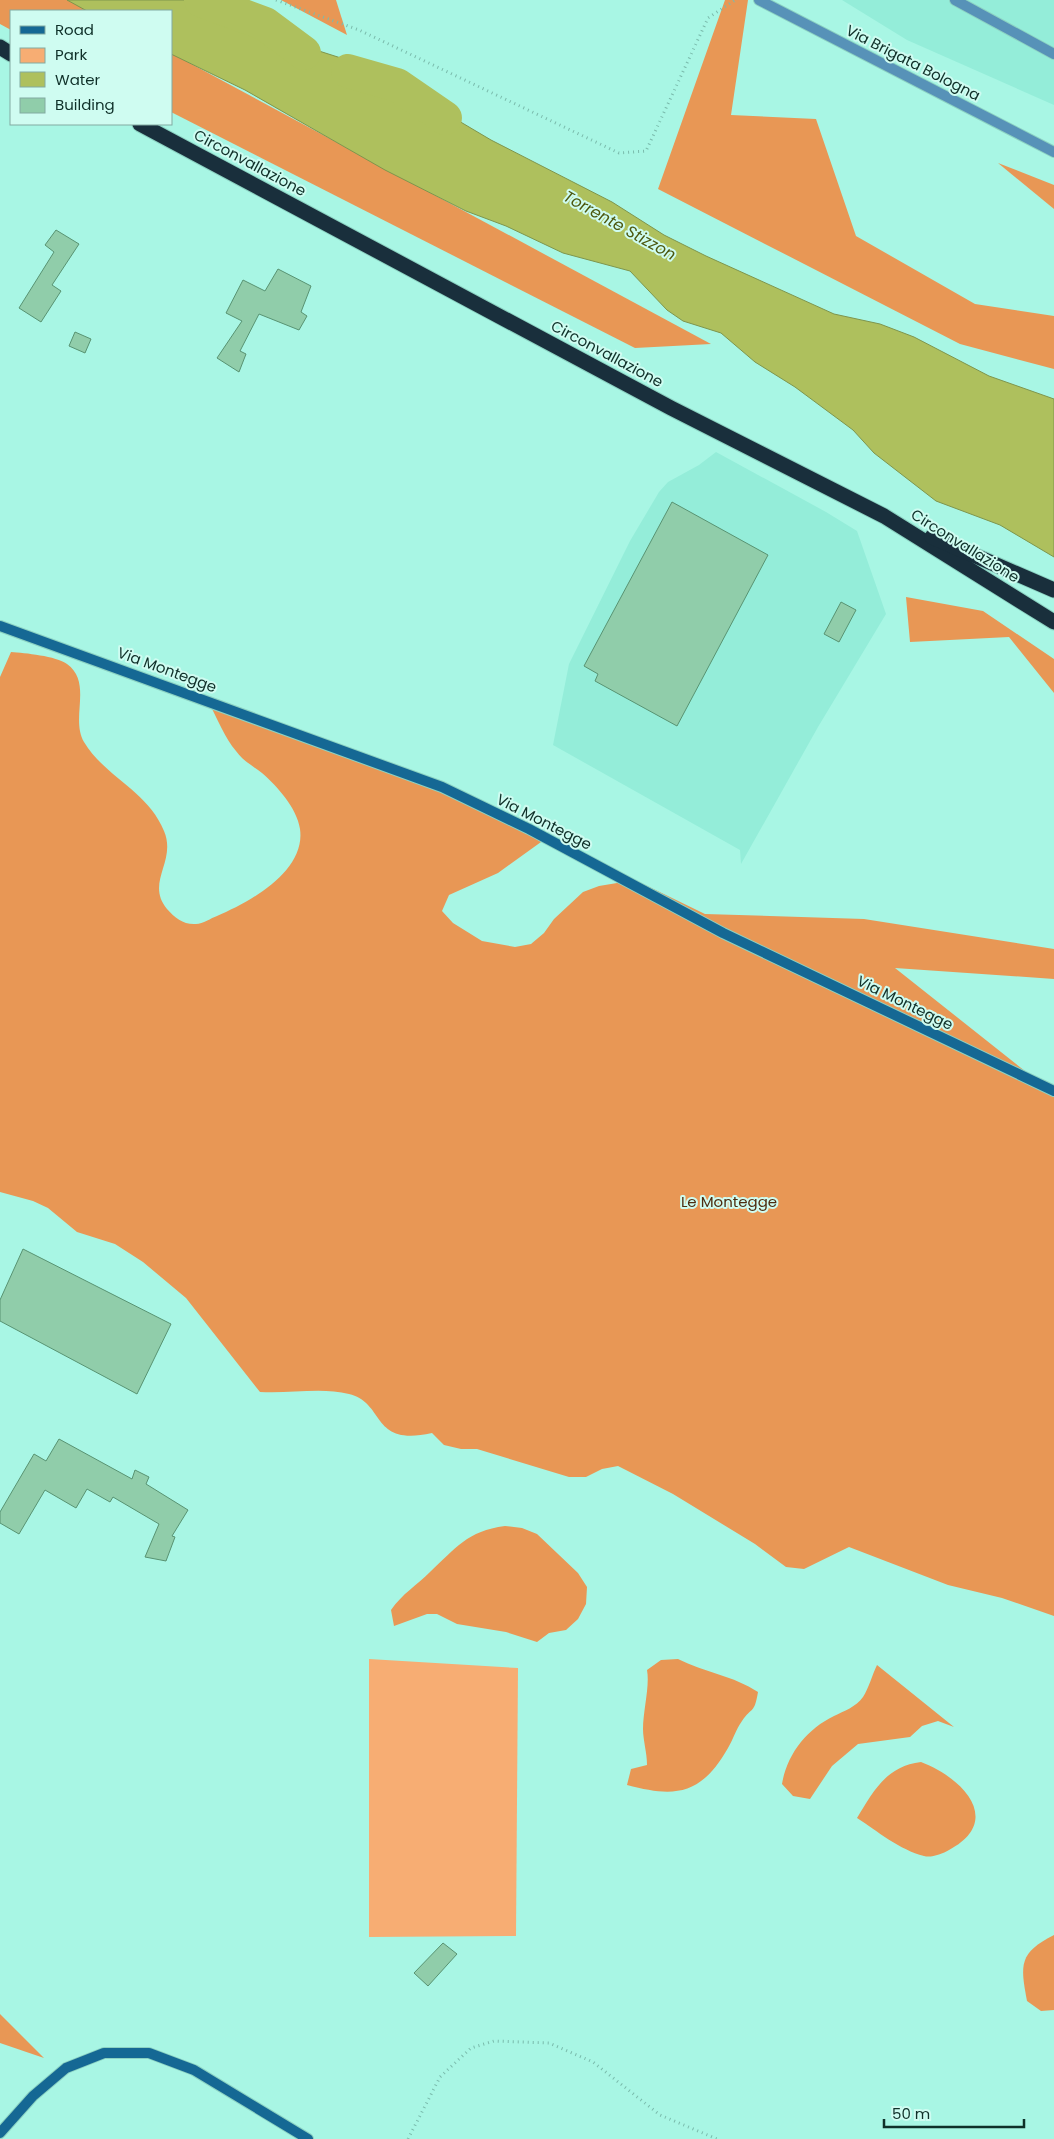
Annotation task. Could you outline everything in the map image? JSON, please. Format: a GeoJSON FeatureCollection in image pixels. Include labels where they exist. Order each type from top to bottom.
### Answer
{"type":"FeatureCollection","features":[{"type":"Feature","properties":{"kind":"highway","name":"Circonvallazione"},"geometry":{"type":"LineString","coordinates":[[142,125],[671,408],[884,516],[1054,622]]}},
{"type":"Feature","properties":{"kind":"highway"},"geometry":{"type":"LineString","coordinates":[[884,516],[1054,590]]}},
{"type":"Feature","properties":{"kind":"street","name":"Via Brigata Bologna"},"geometry":{"type":"LineString","coordinates":[[759,0],[1054,152]]}},
{"type":"Feature","properties":{"kind":"street"},"geometry":{"type":"LineString","coordinates":[[955,0],[1054,54]]}},
{"type":"Feature","properties":{"kind":"street","name":"Via Montegge"},"geometry":{"type":"LineString","coordinates":[[0,626],[442,788],[528,829],[724,933],[1054,1090]]}},
{"type":"Feature","properties":{"kind":"street"},"geometry":{"type":"LineString","coordinates":[[0,2134],[33,2096],[66,2068],[104,2053],[150,2053],[194,2070],[308,2139]]}},
{"type":"Feature","properties":{"kind":"path"},"geometry":{"type":"LineString","coordinates":[[276,0],[360,30],[620,153],[646,151],[708,18],[735,0]]}},
{"type":"Feature","properties":{"kind":"path"},"geometry":{"type":"LineString","coordinates":[[408,2139],[440,2077],[471,2048],[494,2041],[549,2043],[593,2062],[660,2115],[718,2139]]}},
{"type":"Feature","properties":{"kind":"shaded area"},"geometry":{"type":"Polygon","coordinates":[[[842,0],[1054,0],[1054,105],[907,40],[842,0]]]}},
{"type":"Feature","properties":{"kind":"shaded area"},"geometry":{"type":"Polygon","coordinates":[[[716,452],[857,531],[886,614],[818,727],[741,864],[740,850],[553,745],[569,664],[630,541],[659,492],[668,482],[699,465],[716,452]]]}},
{"type":"Feature","properties":{"kind":"green space"},"geometry":{"type":"Polygon","coordinates":[[[0,0],[74,0],[93,10],[10,10],[10,29],[0,24],[0,0]]]}},
{"type":"Feature","properties":{"kind":"green space"},"geometry":{"type":"Polygon","coordinates":[[[281,0],[336,0],[347,35],[281,0]]]}},
{"type":"Feature","properties":{"kind":"green space"},"geometry":{"type":"Polygon","coordinates":[[[725,0],[748,0],[731,115],[816,119],[856,236],[975,304],[1054,316],[1054,369],[960,344],[658,189],[725,0]]]}},
{"type":"Feature","properties":{"kind":"green space"},"geometry":{"type":"Polygon","coordinates":[[[172,54],[711,344],[635,348],[172,113],[172,54]]]}},
{"type":"Feature","properties":{"kind":"green space"},"geometry":{"type":"Polygon","coordinates":[[[998,163],[1054,185],[1054,209],[998,163]]]}},
{"type":"Feature","properties":{"kind":"green space"},"geometry":{"type":"Polygon","coordinates":[[[906,597],[983,611],[1054,659],[1054,693],[1009,637],[910,642],[906,597]]]}},
{"type":"Feature","properties":{"kind":"green space","name":"Le Montegge"},"geometry":{"type":"Polygon","coordinates":[[[11,652],[56,659],[67,664],[75,672],[79,681],[80,691],[80,733],[84,742],[103,765],[137,794],[157,817],[167,842],[167,852],[159,890],[161,899],[173,915],[188,923],[199,924],[204,922],[230,910],[259,893],[285,871],[294,858],[300,844],[300,829],[291,805],[268,778],[239,755],[225,735],[210,705],[407,773],[548,837],[498,873],[449,895],[442,911],[453,923],[482,941],[515,947],[531,944],[583,892],[599,886],[635,880],[705,914],[864,919],[1054,949],[1054,979],[895,968],[1054,1094],[1054,1616],[1002,1598],[948,1585],[849,1547],[804,1569],[786,1567],[755,1544],[673,1494],[618,1466],[602,1469],[586,1477],[569,1477],[477,1449],[461,1449],[444,1445],[432,1433],[412,1436],[398,1434],[388,1429],[361,1399],[349,1394],[327,1391],[260,1392],[186,1298],[143,1262],[115,1244],[77,1232],[48,1208],[33,1201],[0,1192],[0,677],[11,652]]]}},
{"type":"Feature","properties":{"kind":"green space"},"geometry":{"type":"Polygon","coordinates":[[[505,1526],[522,1528],[537,1534],[578,1573],[587,1587],[586,1604],[578,1619],[566,1630],[549,1633],[537,1642],[506,1632],[457,1624],[437,1614],[427,1614],[394,1626],[391,1610],[395,1604],[455,1548],[471,1536],[492,1528],[505,1526]]]}},
{"type":"Feature","properties":{"kind":"green space"},"geometry":{"type":"Polygon","coordinates":[[[369,1659],[518,1668],[516,1936],[369,1937],[369,1659]]]}},
{"type":"Feature","properties":{"kind":"green space"},"geometry":{"type":"Polygon","coordinates":[[[678,1659],[729,1678],[758,1692],[755,1704],[740,1724],[718,1764],[697,1784],[686,1789],[673,1791],[644,1789],[627,1785],[631,1769],[647,1765],[643,1729],[648,1683],[647,1670],[661,1660],[678,1659]]]}},
{"type":"Feature","properties":{"kind":"green space"},"geometry":{"type":"Polygon","coordinates":[[[877,1665],[954,1727],[938,1721],[922,1726],[910,1737],[858,1744],[832,1766],[810,1799],[793,1796],[782,1784],[788,1763],[794,1753],[807,1735],[815,1728],[824,1721],[853,1706],[863,1697],[877,1665]]]}},
{"type":"Feature","properties":{"kind":"green space"},"geometry":{"type":"Polygon","coordinates":[[[921,1762],[950,1778],[962,1789],[971,1800],[975,1813],[974,1826],[966,1838],[946,1851],[930,1856],[924,1856],[906,1849],[857,1818],[869,1798],[890,1774],[909,1764],[921,1762]]]}},
{"type":"Feature","properties":{"kind":"green space"},"geometry":{"type":"Polygon","coordinates":[[[1054,1935],[1054,2010],[1041,2011],[1027,2001],[1023,1969],[1028,1954],[1043,1941],[1054,1935]]]}},
{"type":"Feature","properties":{"kind":"green space"},"geometry":{"type":"Polygon","coordinates":[[[0,2014],[44,2058],[0,2043],[0,2014]]]}},
{"type":"Feature","properties":{"kind":"water"},"geometry":{"type":"Polygon","coordinates":[[[67,0],[218,0],[319,51],[366,66],[491,140],[612,202],[664,235],[706,256],[834,314],[880,324],[914,337],[989,376],[1054,399],[1054,557],[1000,525],[936,501],[874,453],[853,430],[795,387],[755,362],[721,333],[683,321],[667,310],[630,271],[563,253],[506,226],[466,211],[385,170],[245,90],[172,54],[172,10],[85,10],[67,0]]]}},
{"type":"Feature","properties":{"kind":"building"},"geometry":{"type":"Polygon","coordinates":[[[56,230],[79,244],[52,285],[61,291],[41,322],[19,308],[54,252],[45,245],[56,230]]]}},
{"type":"Feature","properties":{"kind":"building"},"geometry":{"type":"Polygon","coordinates":[[[278,269],[311,286],[301,312],[307,316],[299,330],[259,314],[240,351],[246,354],[239,372],[217,358],[242,321],[226,313],[243,280],[265,291],[278,269]]]}},
{"type":"Feature","properties":{"kind":"building"},"geometry":{"type":"Polygon","coordinates":[[[75,332],[91,339],[85,353],[69,346],[75,332]]]}},
{"type":"Feature","properties":{"kind":"building"},"geometry":{"type":"Polygon","coordinates":[[[672,502],[768,555],[677,726],[595,681],[598,674],[584,666],[672,502]]]}},
{"type":"Feature","properties":{"kind":"building"},"geometry":{"type":"Polygon","coordinates":[[[841,602],[856,610],[839,642],[824,634],[841,602]]]}},
{"type":"Feature","properties":{"kind":"building"},"geometry":{"type":"Polygon","coordinates":[[[23,1249],[171,1324],[137,1394],[0,1321],[0,1300],[23,1249]]]}},
{"type":"Feature","properties":{"kind":"building"},"geometry":{"type":"Polygon","coordinates":[[[59,1439],[132,1479],[135,1470],[149,1477],[146,1484],[188,1510],[172,1536],[175,1537],[166,1561],[145,1557],[159,1524],[113,1497],[110,1502],[87,1489],[76,1508],[45,1490],[19,1534],[0,1523],[0,1512],[34,1454],[46,1461],[59,1439]]]}},
{"type":"Feature","properties":{"kind":"building"},"geometry":{"type":"Polygon","coordinates":[[[443,1943],[457,1954],[428,1986],[414,1973],[443,1943]]]}},
{"type":"Feature","properties":{"kind":"waterway","name":"Torrente Stizzon"},"geometry":{"type":"LineString","coordinates":[[201,0],[265,24],[304,53]]}},
{"type":"Feature","properties":{"kind":"waterway","name":"Torrente Stizzon"},"geometry":{"type":"LineString","coordinates":[[348,71],[397,85],[445,118]]}}]}
